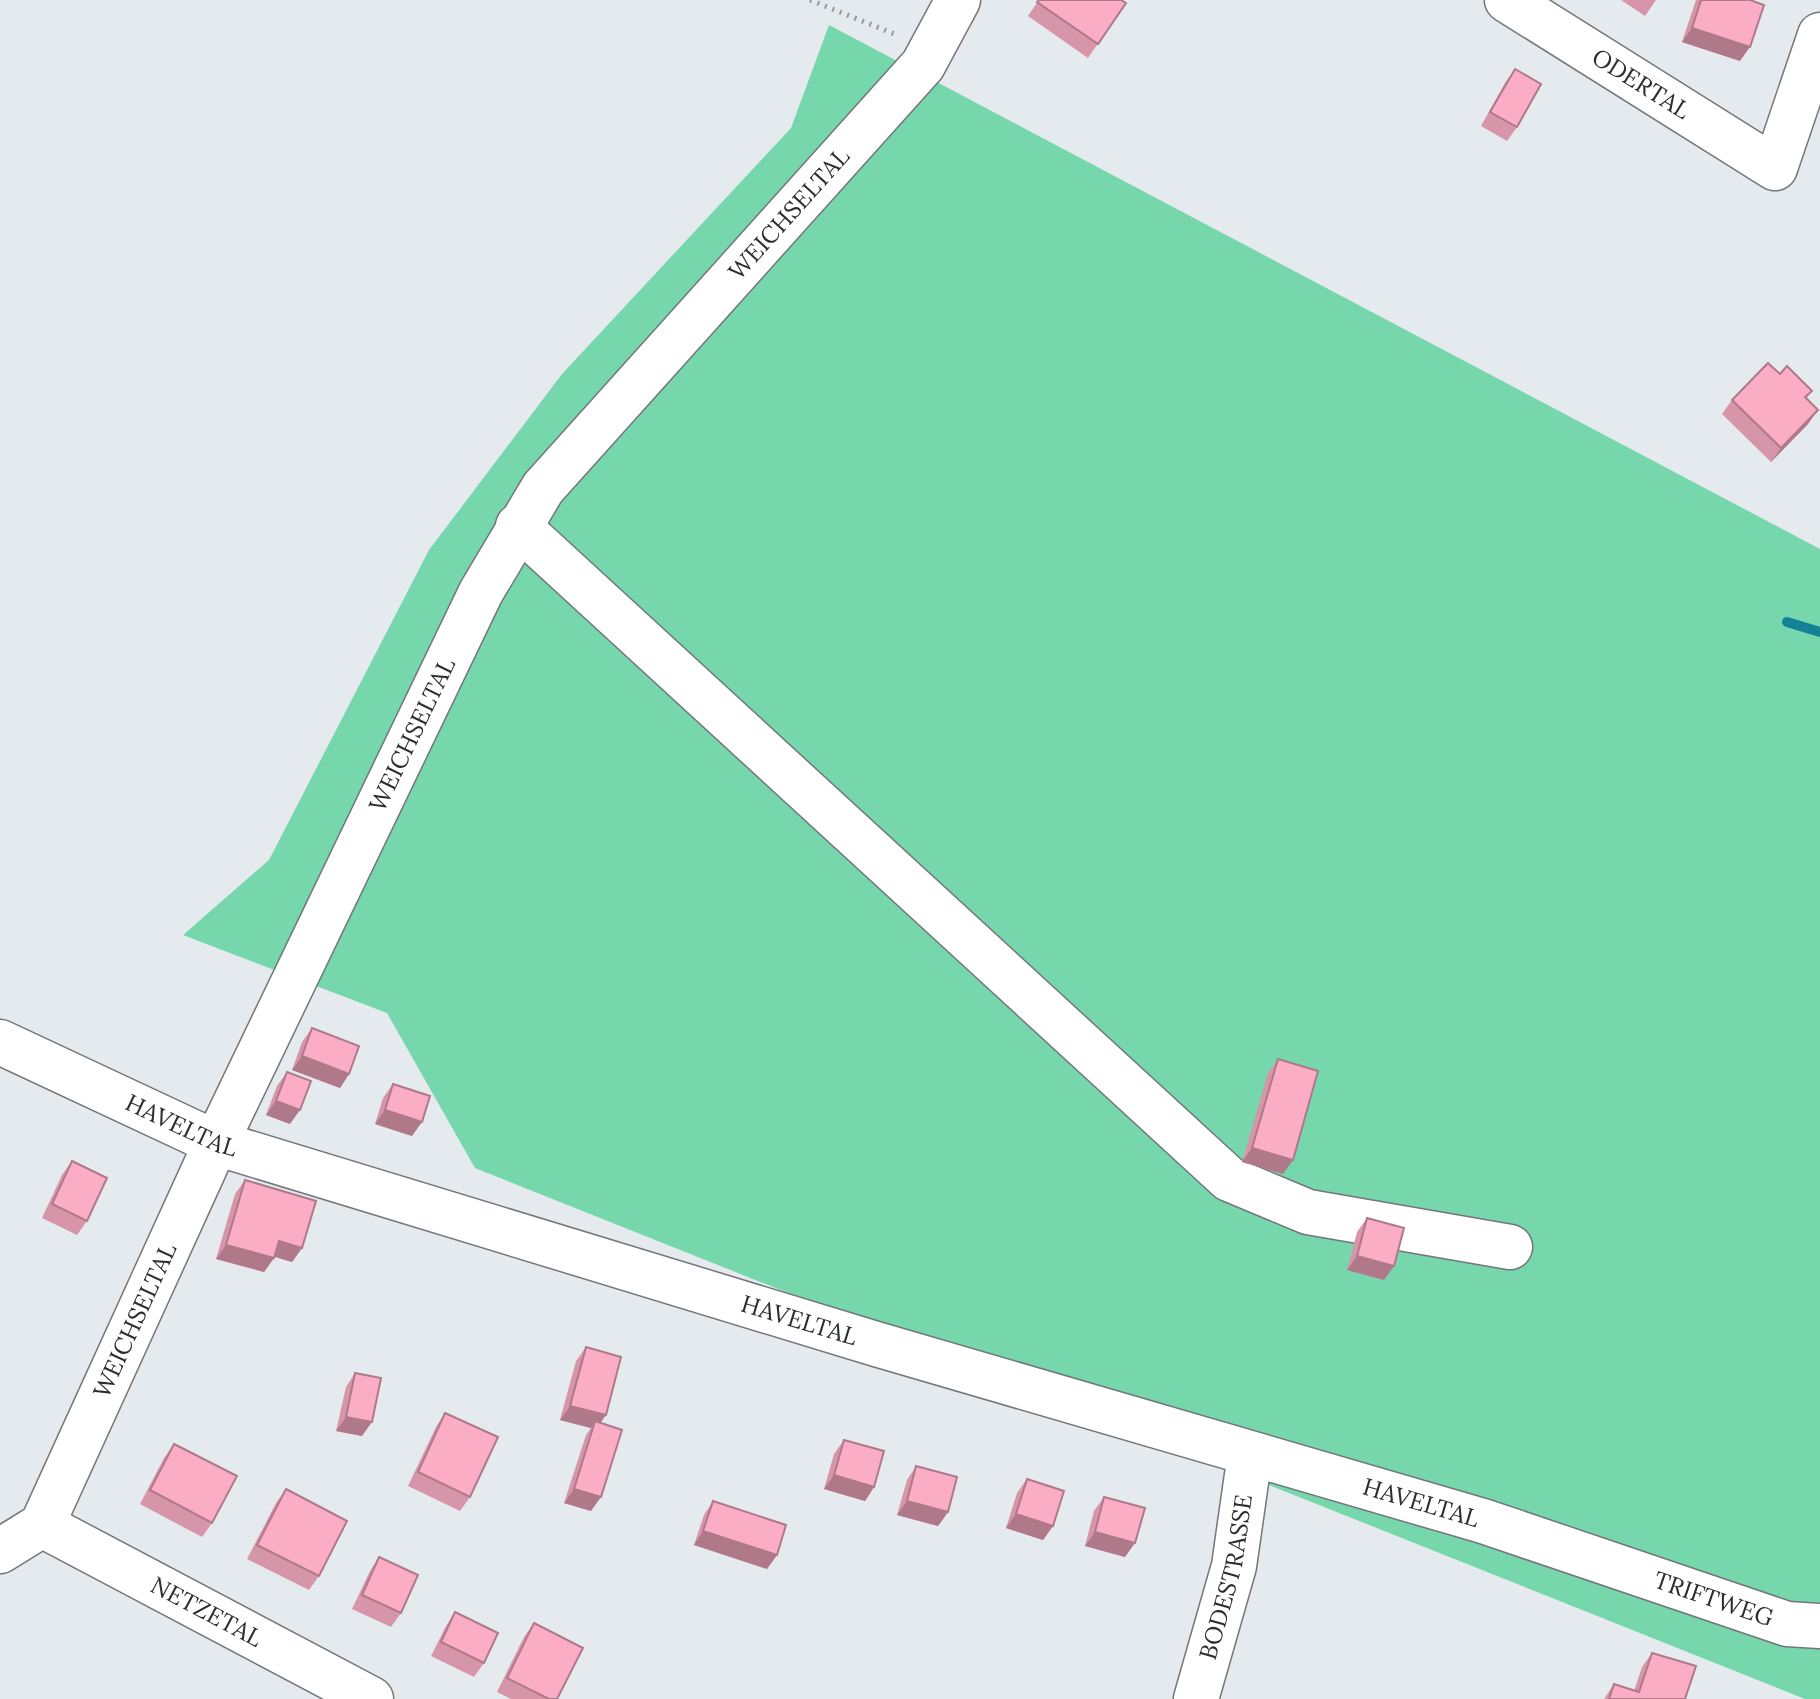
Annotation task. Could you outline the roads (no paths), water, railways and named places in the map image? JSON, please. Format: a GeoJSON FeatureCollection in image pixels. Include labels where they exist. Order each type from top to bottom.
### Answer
{"type":"FeatureCollection","features":[{"type":"Feature","properties":{"kind":"street","name":"WEICHSELTAL"},"geometry":{"type":"LineString","coordinates":[[42,1525],[216,1143],[481,592],[518,526],[543,488],[923,65],[958,0]]}},
{"type":"Feature","properties":{"kind":"street","name":"ODERTAL"},"geometry":{"type":"LineString","coordinates":[[1507,0],[1775,168],[1820,35]]}},
{"type":"Feature","properties":{"kind":"street"},"geometry":{"type":"LineString","coordinates":[[518,526],[1229,1179],[1308,1212],[1510,1247]]}},
{"type":"Feature","properties":{"kind":"street","name":"HAVELTAL"},"geometry":{"type":"LineString","coordinates":[[0,1042],[216,1143],[550,1247],[1483,1521],[1610,1564]]}},
{"type":"Feature","properties":{"kind":"street","name":"BODESTRASSE"},"geometry":{"type":"LineString","coordinates":[[1196,1699],[1234,1566],[1250,1454]]}},
{"type":"Feature","properties":{"kind":"street"},"geometry":{"type":"LineString","coordinates":[[0,1551],[42,1525]]}},
{"type":"Feature","properties":{"kind":"street","name":"NETZETAL"},"geometry":{"type":"LineString","coordinates":[[42,1525],[371,1699]]}},
{"type":"Feature","properties":{"kind":"street","name":"TRIFTWEG"},"geometry":{"type":"LineString","coordinates":[[1610,1564],[1787,1624],[1820,1626]]}},
{"type":"Feature","properties":{"kind":"waterway"},"geometry":{"type":"LineString","coordinates":[[1787,622],[1820,632]]}}]}
